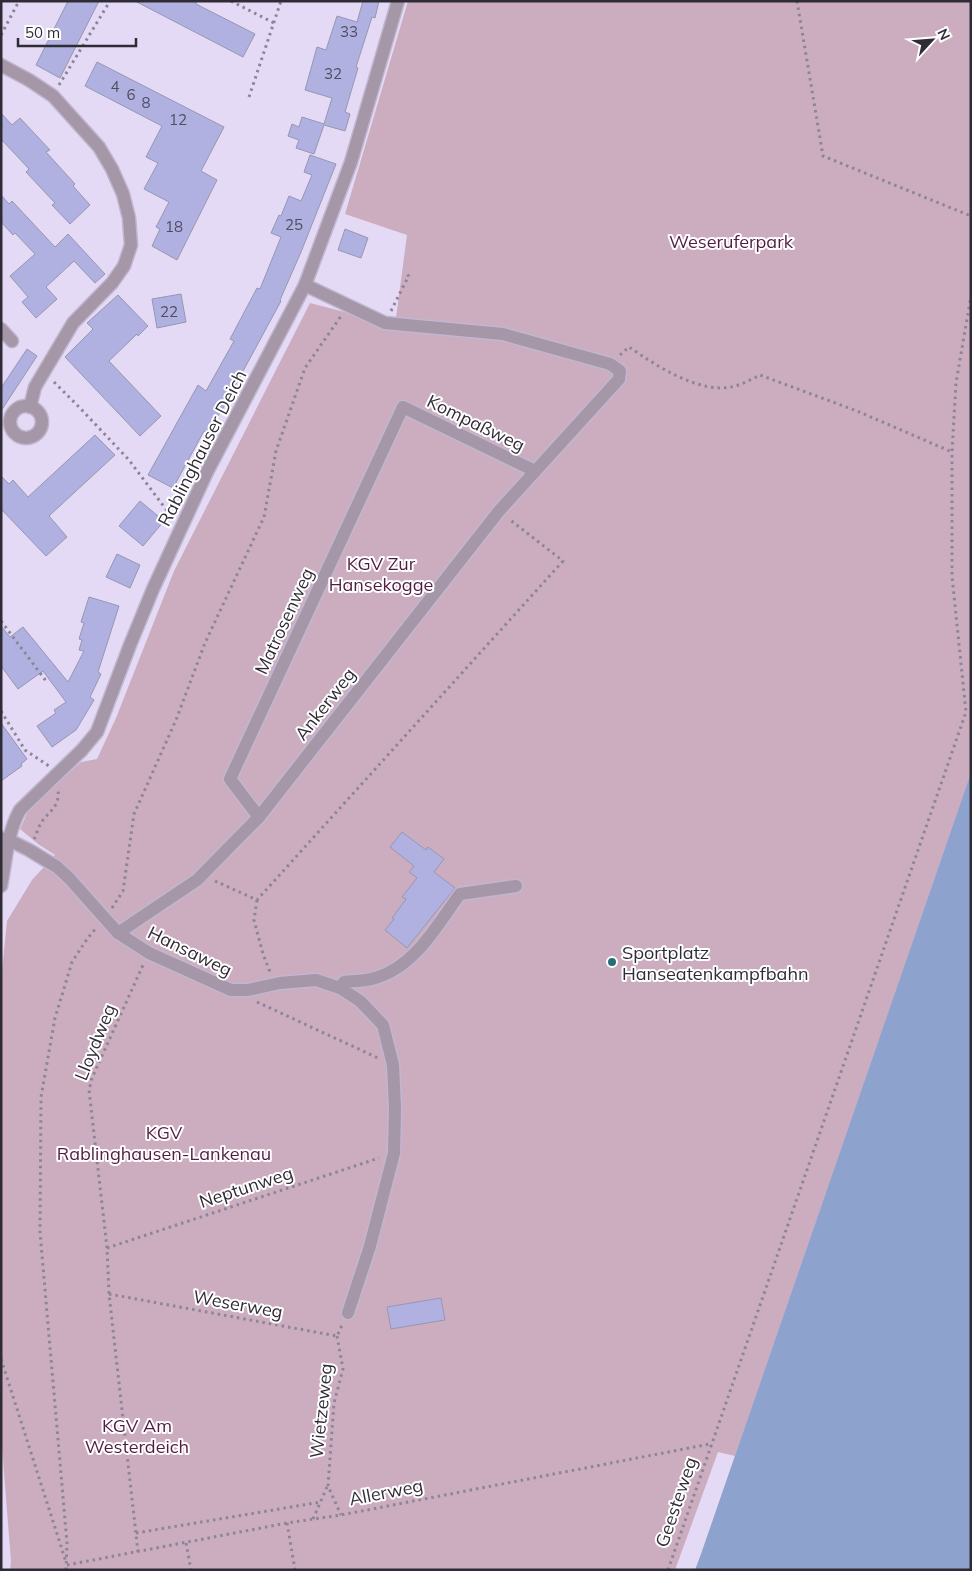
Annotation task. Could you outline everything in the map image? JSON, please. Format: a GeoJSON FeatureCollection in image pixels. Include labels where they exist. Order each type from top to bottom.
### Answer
{"type":"FeatureCollection","features":[{"type":"Feature","properties":{"kind":"street","name":"Rablinghauser Deich"},"geometry":{"type":"LineString","coordinates":[[1,886],[5,839],[15,819],[20,810],[82,750],[97,732],[136,629],[207,472],[305,285],[351,162],[398,1]]}},
{"type":"Feature","properties":{"kind":"street"},"geometry":{"type":"LineString","coordinates":[[1,65],[53,96],[104,145],[123,194],[129,218],[131,245],[124,266],[112,283],[74,324],[34,388],[30,407]]}},
{"type":"Feature","properties":{"kind":"street"},"geometry":{"type":"LineString","coordinates":[[305,285],[386,322],[503,334],[610,364]]}},
{"type":"Feature","properties":{"kind":"street"},"geometry":{"type":"LineString","coordinates":[[1,329],[12,341]]}},
{"type":"Feature","properties":{"kind":"street","name":"Ankerweg"},"geometry":{"type":"LineString","coordinates":[[118,934],[197,880],[258,817],[499,511],[619,378],[620,371],[610,364]]}},
{"type":"Feature","properties":{"kind":"street","name":"Kompaßweg"},"geometry":{"type":"LineString","coordinates":[[403,407],[535,471]]}},
{"type":"Feature","properties":{"kind":"street","name":"Matrosenweg"},"geometry":{"type":"LineString","coordinates":[[258,817],[230,779],[403,407]]}},
{"type":"Feature","properties":{"kind":"street","name":"Hansaweg"},"geometry":{"type":"LineString","coordinates":[[5,839],[58,867],[118,934],[149,953],[231,990],[248,990],[275,984],[316,980],[340,988],[360,1001],[383,1025],[393,1065],[394,1153],[370,1246],[348,1313]]}},
{"type":"Feature","properties":{"kind":"street"},"geometry":{"type":"LineString","coordinates":[[340,988],[344,982],[375,978],[398,967],[419,950],[460,894],[516,886]]}},
{"type":"Feature","properties":{"kind":"path"},"geometry":{"type":"LineString","coordinates":[[1,35],[18,1]]}},
{"type":"Feature","properties":{"kind":"path"},"geometry":{"type":"LineString","coordinates":[[53,96],[110,1]]}},
{"type":"Feature","properties":{"kind":"path"},"geometry":{"type":"LineString","coordinates":[[231,1],[274,23]]}},
{"type":"Feature","properties":{"kind":"path"},"geometry":{"type":"LineString","coordinates":[[249,97],[282,1]]}},
{"type":"Feature","properties":{"kind":"path"},"geometry":{"type":"LineString","coordinates":[[797,1],[823,156],[971,216]]}},
{"type":"Feature","properties":{"kind":"path"},"geometry":{"type":"LineString","coordinates":[[386,322],[409,278],[407,273]]}},
{"type":"Feature","properties":{"kind":"path","name":"Geesteweg"},"geometry":{"type":"LineString","coordinates":[[668,1570],[966,712],[952,576],[952,452],[956,383],[971,296]]}},
{"type":"Feature","properties":{"kind":"path"},"geometry":{"type":"LineString","coordinates":[[610,364],[629,347],[663,370],[705,387],[734,387],[760,375],[857,411],[952,452]]}},
{"type":"Feature","properties":{"kind":"path"},"geometry":{"type":"LineString","coordinates":[[43,372],[129,460],[181,529]]}},
{"type":"Feature","properties":{"kind":"path"},"geometry":{"type":"LineString","coordinates":[[275,984],[263,954],[254,920],[257,900],[563,561],[499,511]]}},
{"type":"Feature","properties":{"kind":"path"},"geometry":{"type":"LineString","coordinates":[[1,621],[46,681]]}},
{"type":"Feature","properties":{"kind":"path"},"geometry":{"type":"LineString","coordinates":[[1,711],[25,750],[44,762]]}},
{"type":"Feature","properties":{"kind":"path"},"geometry":{"type":"LineString","coordinates":[[29,850],[42,821],[57,803],[59,796],[54,777]]}},
{"type":"Feature","properties":{"kind":"path"},"geometry":{"type":"LineString","coordinates":[[197,880],[212,880],[257,900]]}},
{"type":"Feature","properties":{"kind":"path","name":"Lloydweg"},"geometry":{"type":"LineString","coordinates":[[108,1294],[107,1248],[89,1090],[92,1078],[149,953]]}},
{"type":"Feature","properties":{"kind":"path"},"geometry":{"type":"LineString","coordinates":[[231,990],[393,1065]]}},
{"type":"Feature","properties":{"kind":"path","name":"Neptunweg"},"geometry":{"type":"LineString","coordinates":[[107,1248],[394,1153]]}},
{"type":"Feature","properties":{"kind":"path"},"geometry":{"type":"LineString","coordinates":[[108,1294],[138,1552]]}},
{"type":"Feature","properties":{"kind":"path","name":"Weserweg"},"geometry":{"type":"LineString","coordinates":[[108,1294],[337,1336]]}},
{"type":"Feature","properties":{"kind":"path"},"geometry":{"type":"LineString","coordinates":[[337,1336],[348,1313]]}},
{"type":"Feature","properties":{"kind":"path","name":"Wietzeweg"},"geometry":{"type":"LineString","coordinates":[[337,1336],[343,1369],[334,1403],[328,1486],[341,1515]]}},
{"type":"Feature","properties":{"kind":"path"},"geometry":{"type":"LineString","coordinates":[[1,1359],[66,1568]]}},
{"type":"Feature","properties":{"kind":"path","name":"Allerweg"},"geometry":{"type":"LineString","coordinates":[[66,1568],[287,1523],[341,1515],[711,1444]]}},
{"type":"Feature","properties":{"kind":"path"},"geometry":{"type":"LineString","coordinates":[[314,1519],[328,1486]]}},
{"type":"Feature","properties":{"kind":"path"},"geometry":{"type":"LineString","coordinates":[[136,1533],[321,1502]]}},
{"type":"Feature","properties":{"kind":"path"},"geometry":{"type":"LineString","coordinates":[[287,1523],[295,1570]]}},
{"type":"Feature","properties":{"kind":"path"},"geometry":{"type":"LineString","coordinates":[[186,1543],[191,1570]]}},
{"type":"Feature","properties":{"kind":"green space"},"geometry":{"type":"Polygon","coordinates":[[[408,1],[971,1],[971,774],[735,1456],[718,1452],[675,1570],[10,1570],[11,1562],[1,1434],[1,981],[7,921],[32,880],[55,855],[20,829],[29,809],[57,783],[81,762],[97,759],[116,718],[174,571],[310,303],[395,325],[407,235],[345,214],[408,1]]]}},
{"type":"Feature","properties":{"kind":"water"},"geometry":{"type":"Polygon","coordinates":[[[971,773],[971,1570],[695,1570],[701,1554],[971,773]]]}},
{"type":"Feature","properties":{"kind":"building"},"geometry":{"type":"Polygon","coordinates":[[[68,1],[99,1],[60,78],[36,65],[68,1]]]}},
{"type":"Feature","properties":{"kind":"building"},"geometry":{"type":"Polygon","coordinates":[[[135,1],[196,1],[196,4],[255,34],[243,57],[135,1]]]}},
{"type":"Feature","properties":{"kind":"building"},"geometry":{"type":"Polygon","coordinates":[[[363,1],[379,1],[375,18],[372,17],[356,67],[358,68],[345,112],[350,114],[345,131],[324,125],[314,154],[296,148],[299,140],[288,136],[292,124],[299,127],[302,117],[324,124],[332,98],[305,90],[317,47],[326,50],[337,16],[357,22],[363,1]]]}},
{"type":"Feature","properties":{"kind":"building"},"geometry":{"type":"Polygon","coordinates":[[[97,62],[224,127],[201,171],[217,180],[177,260],[152,246],[160,229],[156,227],[169,202],[144,189],[158,163],[146,157],[162,126],[85,86],[97,62]]]}},
{"type":"Feature","properties":{"kind":"building"},"geometry":{"type":"Polygon","coordinates":[[[1,113],[12,125],[20,118],[50,150],[46,152],[75,184],[73,186],[90,205],[70,224],[52,205],[55,203],[26,172],[29,169],[1,139],[1,113]]]}},
{"type":"Feature","properties":{"kind":"building"},"geometry":{"type":"Polygon","coordinates":[[[310,155],[336,164],[281,301],[222,410],[207,432],[204,431],[173,488],[148,475],[198,385],[206,391],[234,341],[230,339],[257,288],[260,289],[281,237],[271,233],[279,215],[281,216],[289,196],[301,201],[312,175],[304,172],[310,155]]]}},
{"type":"Feature","properties":{"kind":"building"},"geometry":{"type":"Polygon","coordinates":[[[1,195],[9,204],[12,201],[55,247],[68,234],[105,274],[95,283],[74,261],[46,287],[57,299],[36,318],[22,302],[28,297],[10,276],[35,254],[15,233],[13,235],[1,222],[1,195]]]}},
{"type":"Feature","properties":{"kind":"building"},"geometry":{"type":"Polygon","coordinates":[[[345,229],[368,238],[361,258],[338,250],[345,229]]]}},
{"type":"Feature","properties":{"kind":"building"},"geometry":{"type":"Polygon","coordinates":[[[181,294],[186,322],[157,328],[152,299],[181,294]]]}},
{"type":"Feature","properties":{"kind":"building"},"geometry":{"type":"Polygon","coordinates":[[[118,295],[148,326],[109,361],[161,416],[140,436],[65,357],[93,329],[87,323],[118,295]]]}},
{"type":"Feature","properties":{"kind":"building"},"geometry":{"type":"Polygon","coordinates":[[[27,349],[37,356],[1,411],[1,388],[27,349]]]}},
{"type":"Feature","properties":{"kind":"building"},"geometry":{"type":"Polygon","coordinates":[[[95,435],[115,455],[49,516],[67,537],[46,556],[1,509],[1,476],[9,484],[13,480],[28,497],[95,435]]]}},
{"type":"Feature","properties":{"kind":"building"},"geometry":{"type":"Polygon","coordinates":[[[140,501],[164,521],[143,546],[119,526],[140,501]]]}},
{"type":"Feature","properties":{"kind":"building"},"geometry":{"type":"Polygon","coordinates":[[[117,554],[140,565],[130,588],[106,577],[117,554]]]}},
{"type":"Feature","properties":{"kind":"building"},"geometry":{"type":"Polygon","coordinates":[[[89,597],[119,606],[98,672],[101,674],[90,697],[94,700],[76,730],[52,747],[37,726],[56,713],[54,710],[66,702],[43,671],[18,689],[1,666],[1,626],[10,637],[23,627],[68,682],[84,651],[79,650],[82,640],[79,639],[84,623],[81,622],[89,597]]]}},
{"type":"Feature","properties":{"kind":"building"},"geometry":{"type":"Polygon","coordinates":[[[1,723],[27,759],[21,764],[22,766],[1,781],[1,723]]]}},
{"type":"Feature","properties":{"kind":"building"},"geometry":{"type":"Polygon","coordinates":[[[402,832],[426,850],[428,847],[444,859],[434,872],[455,888],[407,948],[385,930],[406,899],[402,897],[417,878],[409,872],[414,866],[390,847],[402,832]]]}},
{"type":"Feature","properties":{"kind":"building"},"geometry":{"type":"Polygon","coordinates":[[[441,1298],[445,1320],[391,1329],[387,1307],[441,1298]]]}},
{"type":"Feature","properties":{"kind":"place","name":"Sportplatz Hanseatenkampfbahn"},"geometry":{"type":"Point","coordinates":[612,962]}},
{"type":"Feature","properties":{"kind":"park label","name":"Weseruferpark"},"geometry":{"type":"Point","coordinates":[731,241]}},
{"type":"Feature","properties":{"kind":"park label","name":"KGV Zur Hansekogge"},"geometry":{"type":"Point","coordinates":[381,573]}},
{"type":"Feature","properties":{"kind":"park label","name":"KGV Rablinghausen-Lankenau"},"geometry":{"type":"Point","coordinates":[164,1142]}},
{"type":"Feature","properties":{"kind":"park label","name":"KGV Am Westerdeich"},"geometry":{"type":"Point","coordinates":[137,1435]}}]}
